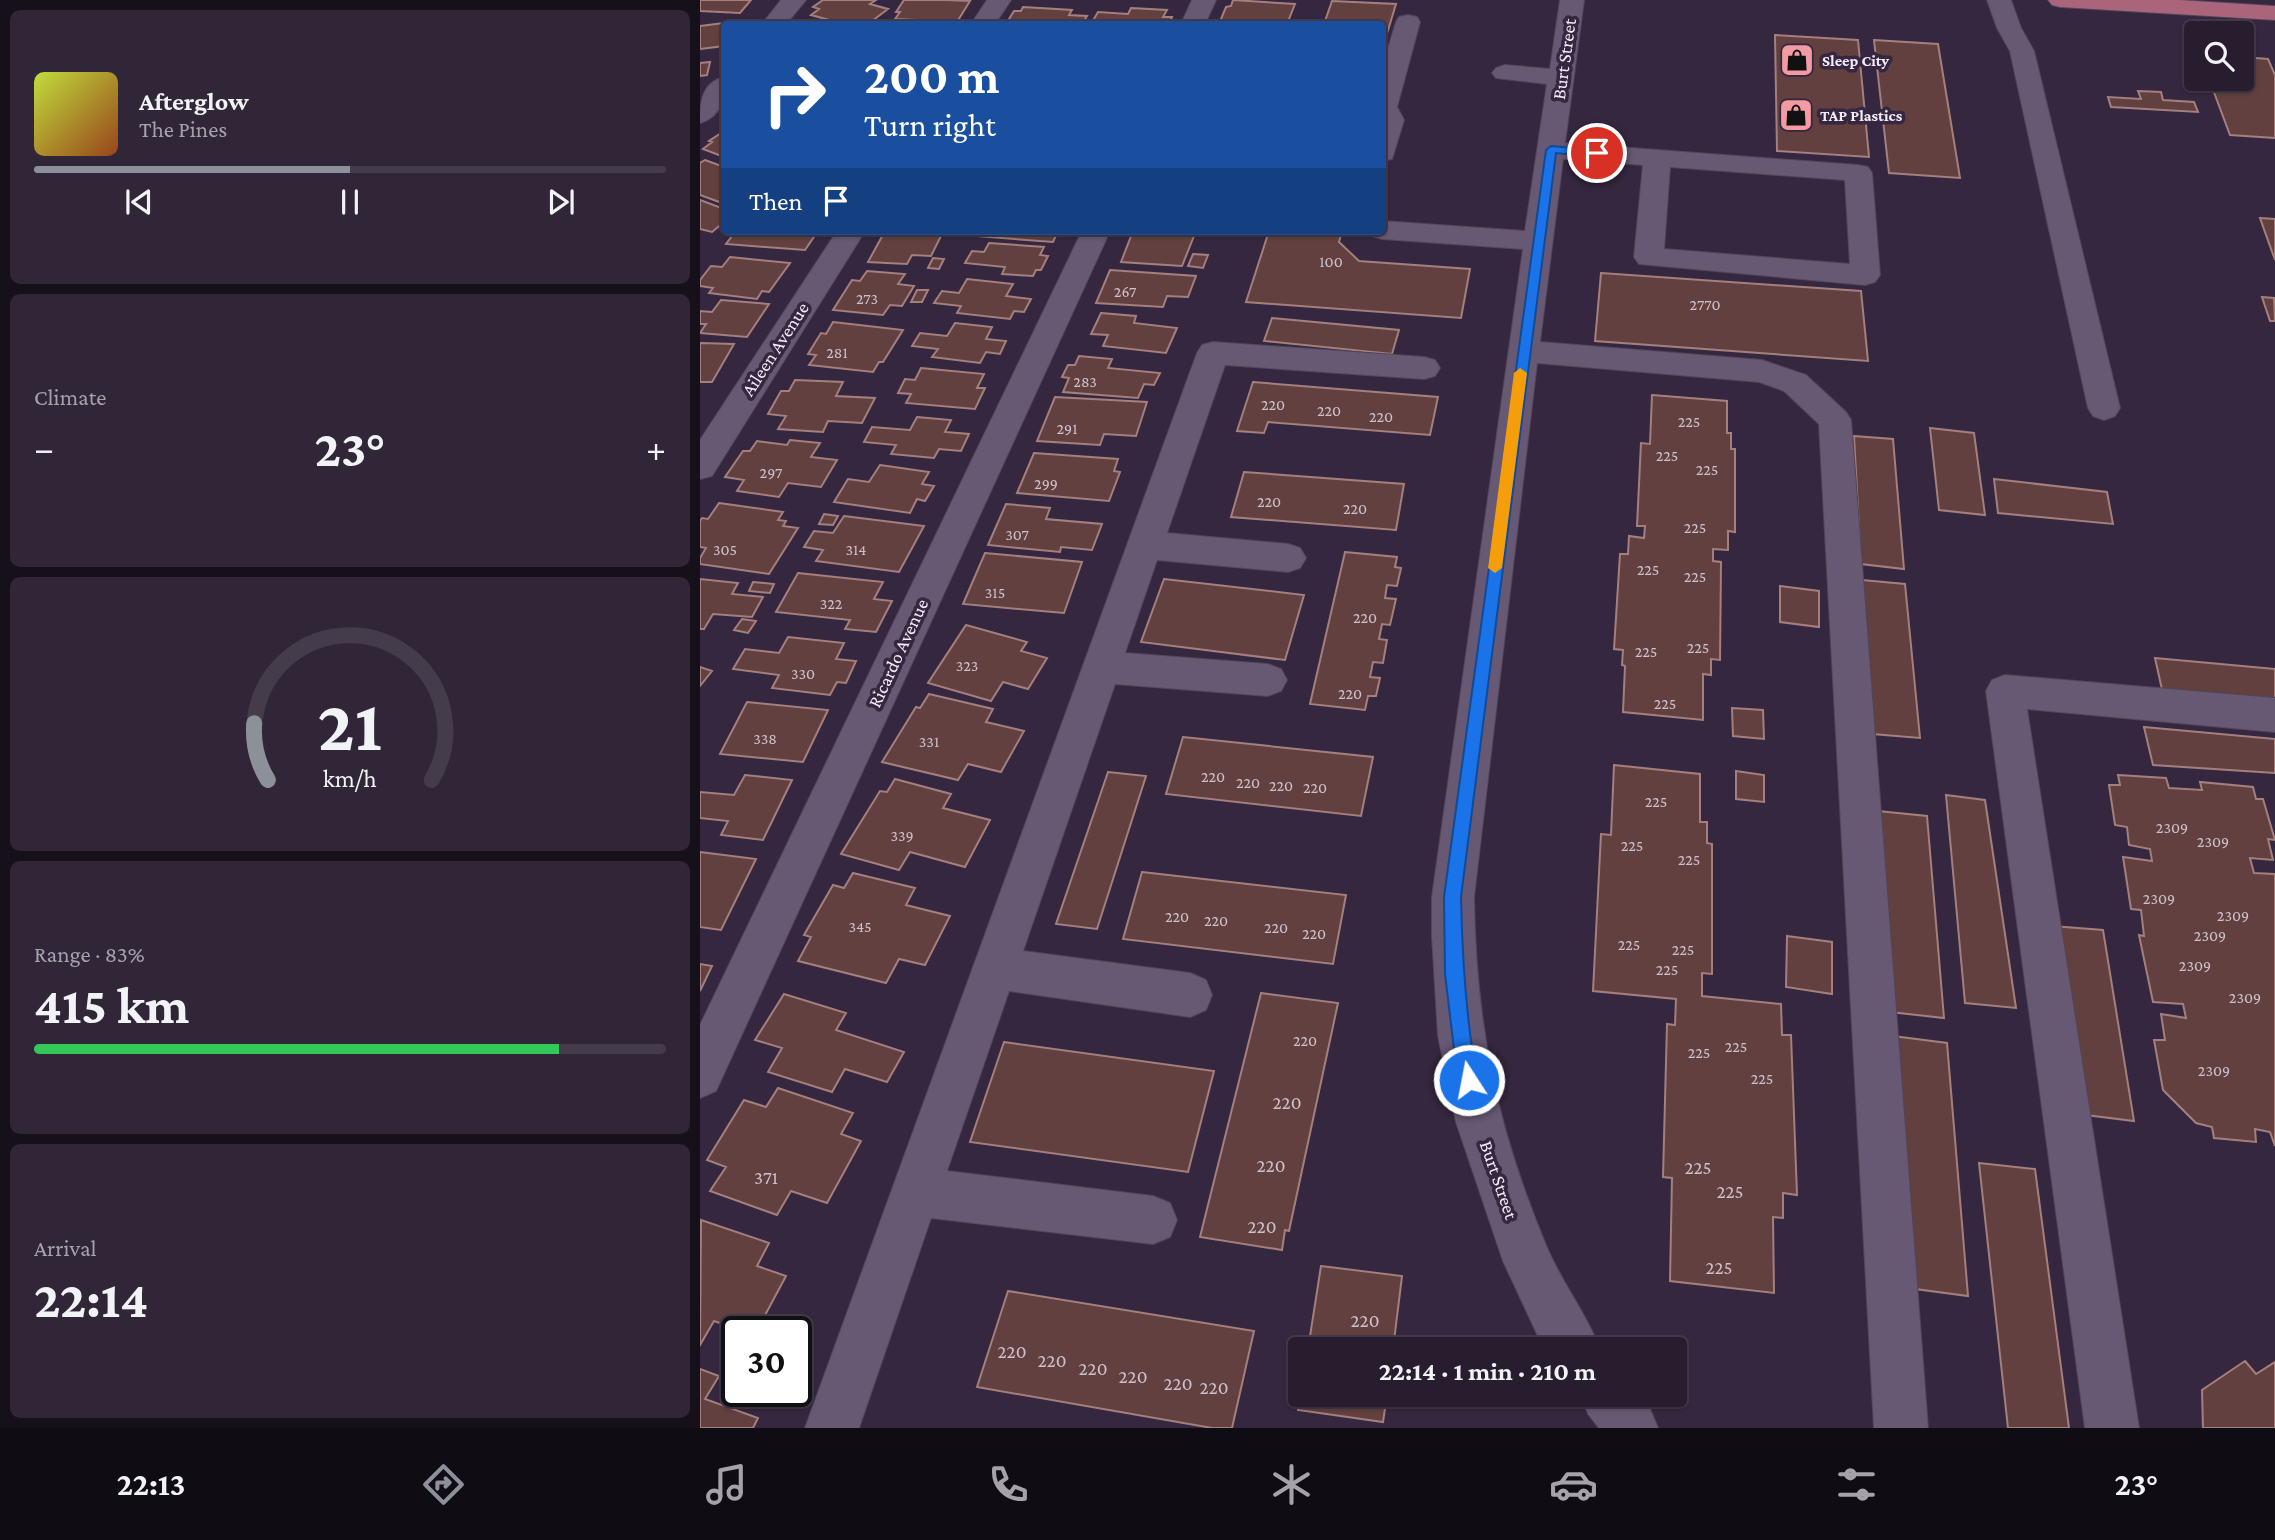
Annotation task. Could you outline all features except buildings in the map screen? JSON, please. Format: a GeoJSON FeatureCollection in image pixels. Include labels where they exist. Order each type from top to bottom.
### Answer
{"type":"FeatureCollection","features":[{"type":"Feature","properties":{"kind":"main road"},"geometry":{"type":"LineString","coordinates":[[2060,0],[2275,13]]}},
{"type":"Feature","properties":{"kind":"street"},"geometry":{"type":"LineString","coordinates":[[776,21],[794,0]]}},
{"type":"Feature","properties":{"kind":"street"},"geometry":{"type":"LineString","coordinates":[[985,21],[999,0]]}},
{"type":"Feature","properties":{"kind":"street"},"geometry":{"type":"LineString","coordinates":[[1194,21],[1204,0]]}},
{"type":"Feature","properties":{"kind":"street","name":"Burt Street"},"geometry":{"type":"LineString","coordinates":[[1567,1337],[1530,1268],[1499,1185],[1464,1057],[1454,974],[1453,897],[1523,351],[1572,0]]}},
{"type":"Feature","properties":{"kind":"street"},"geometry":{"type":"LineString","coordinates":[[1999,0],[2009,28],[2022,51],[2104,408]]}},
{"type":"Feature","properties":{"kind":"street"},"geometry":{"type":"LineString","coordinates":[[1386,100],[1408,22]]}},
{"type":"Feature","properties":{"kind":"street"},"geometry":{"type":"LineString","coordinates":[[1504,74],[1562,78]]}},
{"type":"Feature","properties":{"kind":"street"},"geometry":{"type":"LineString","coordinates":[[700,115],[721,89]]}},
{"type":"Feature","properties":{"kind":"street"},"geometry":{"type":"LineString","coordinates":[[1386,111],[1391,120],[1386,138]]}},
{"type":"Feature","properties":{"kind":"street"},"geometry":{"type":"LineString","coordinates":[[1551,150],[1858,173],[1865,275],[1648,257],[1657,158]]}},
{"type":"Feature","properties":{"kind":"street"},"geometry":{"type":"LineString","coordinates":[[1386,230],[1539,241]]}},
{"type":"Feature","properties":{"kind":"street","name":"Aileen Avenue"},"geometry":{"type":"LineString","coordinates":[[700,467],[848,235]]}},
{"type":"Feature","properties":{"kind":"street","name":"Ricardo Avenue"},"geometry":{"type":"LineString","coordinates":[[700,1075],[1094,235]]}},
{"type":"Feature","properties":{"kind":"street"},"geometry":{"type":"LineString","coordinates":[[1523,351],[1762,371],[1795,383],[1835,420],[1901,1428]]}},
{"type":"Feature","properties":{"kind":"street"},"geometry":{"type":"LineString","coordinates":[[832,1428],[1213,353],[1424,368]]}},
{"type":"Feature","properties":{"kind":"street"},"geometry":{"type":"LineString","coordinates":[[1145,545],[1289,558]]}},
{"type":"Feature","properties":{"kind":"street"},"geometry":{"type":"LineString","coordinates":[[1102,667],[1268,680]]}},
{"type":"Feature","properties":{"kind":"street"},"geometry":{"type":"LineString","coordinates":[[2112,1428],[2005,691],[2275,715]]}},
{"type":"Feature","properties":{"kind":"street"},"geometry":{"type":"LineString","coordinates":[[995,968],[1190,995]]}},
{"type":"Feature","properties":{"kind":"street"},"geometry":{"type":"LineString","coordinates":[[916,1192],[1153,1220]]}},
{"type":"Feature","properties":{"kind":"street"},"geometry":{"type":"LineString","coordinates":[[1616,1407],[1632,1428]]}},
{"type":"Feature","properties":{"kind":"slow traffic"},"geometry":{"type":"LineString","coordinates":[[1495,568],[1520,373]]}},
{"type":"Feature","properties":{"kind":"place","name":"Sleep City"},"geometry":{"type":"Point","coordinates":[1797,60]}},
{"type":"Feature","properties":{"kind":"place","name":"TAP Plastics"},"geometry":{"type":"Point","coordinates":[1796,115]}},
{"type":"Feature","properties":{"kind":"route"},"geometry":{"type":"LineString","coordinates":[[1469,1080],[1454,974],[1453,897],[1523,351],[1551,150],[1597,153]]}}]}
